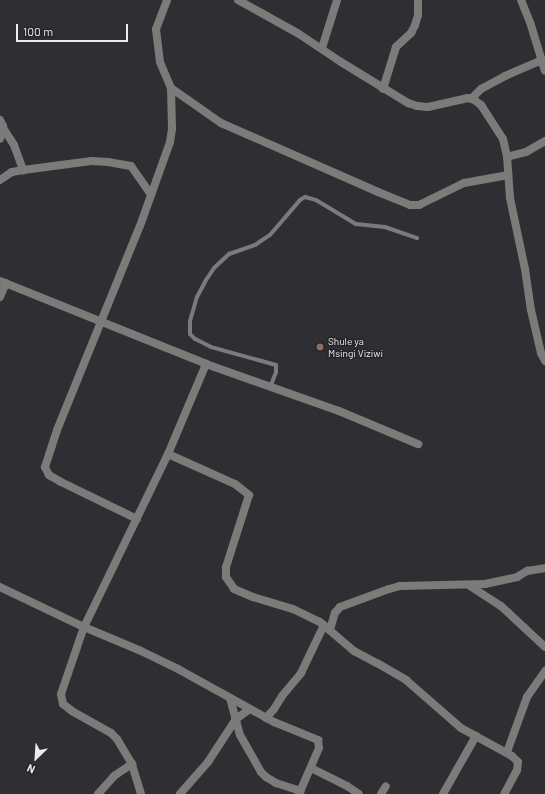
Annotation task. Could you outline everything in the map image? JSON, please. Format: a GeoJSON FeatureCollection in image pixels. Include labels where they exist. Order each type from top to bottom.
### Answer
{"type":"FeatureCollection","features":[{"type":"Feature","properties":{"kind":"street"},"geometry":{"type":"LineString","coordinates":[[137,520],[49,475],[45,466],[57,430],[151,195],[170,142],[172,129],[170,88],[160,62],[156,29],[167,0]]}},
{"type":"Feature","properties":{"kind":"street"},"geometry":{"type":"LineString","coordinates":[[238,0],[322,48],[408,103],[422,107],[471,99],[481,89],[505,76],[542,60]]}},
{"type":"Feature","properties":{"kind":"street"},"geometry":{"type":"LineString","coordinates":[[322,48],[337,0]]}},
{"type":"Feature","properties":{"kind":"street"},"geometry":{"type":"LineString","coordinates":[[383,88],[396,47],[411,33],[415,25],[418,15],[418,0]]}},
{"type":"Feature","properties":{"kind":"street"},"geometry":{"type":"LineString","coordinates":[[521,0],[545,71]]}},
{"type":"Feature","properties":{"kind":"street"},"geometry":{"type":"LineString","coordinates":[[170,88],[221,123],[410,205],[419,205],[464,183],[508,175]]}},
{"type":"Feature","properties":{"kind":"street"},"geometry":{"type":"LineString","coordinates":[[471,99],[481,105],[498,129],[503,139],[508,158],[510,198],[525,268],[531,310],[541,353],[545,361]]}},
{"type":"Feature","properties":{"kind":"street"},"geometry":{"type":"LineString","coordinates":[[2,124],[14,145],[23,170]]}},
{"type":"Feature","properties":{"kind":"street"},"geometry":{"type":"LineString","coordinates":[[0,139],[2,124]]}},
{"type":"Feature","properties":{"kind":"street"},"geometry":{"type":"LineString","coordinates":[[508,158],[526,152],[545,141]]}},
{"type":"Feature","properties":{"kind":"street"},"geometry":{"type":"LineString","coordinates":[[0,180],[12,172],[91,161],[128,165],[133,168],[151,195]]}},
{"type":"Feature","properties":{"kind":"street"},"geometry":{"type":"LineString","coordinates":[[0,297],[3,282],[206,364],[271,385],[418,444]]}},
{"type":"Feature","properties":{"kind":"street"},"geometry":{"type":"LineString","coordinates":[[141,794],[132,764],[117,739],[110,732],[72,711],[63,704],[61,699],[65,677],[84,627],[168,454],[206,364]]}},
{"type":"Feature","properties":{"kind":"street"},"geometry":{"type":"LineString","coordinates":[[168,454],[235,484],[249,495],[226,566],[226,577],[234,589],[253,598],[293,609],[327,628],[354,652],[377,663],[406,680],[456,724],[508,752],[515,759],[518,765],[516,774],[504,794]]}},
{"type":"Feature","properties":{"kind":"street"},"geometry":{"type":"LineString","coordinates":[[266,718],[301,673],[335,613],[340,607],[389,588],[400,586],[470,586],[503,581],[518,577],[528,572],[545,568]]}},
{"type":"Feature","properties":{"kind":"street"},"geometry":{"type":"LineString","coordinates":[[470,586],[501,606],[545,647]]}},
{"type":"Feature","properties":{"kind":"street"},"geometry":{"type":"LineString","coordinates":[[0,587],[84,627],[141,651],[230,698],[266,718],[318,740],[319,748],[300,793],[276,783],[261,772],[241,738],[230,698]]}},
{"type":"Feature","properties":{"kind":"street"},"geometry":{"type":"LineString","coordinates":[[508,752],[528,697],[545,671]]}},
{"type":"Feature","properties":{"kind":"street"},"geometry":{"type":"LineString","coordinates":[[180,794],[208,762],[236,719],[250,709]]}},
{"type":"Feature","properties":{"kind":"street"},"geometry":{"type":"LineString","coordinates":[[443,794],[476,736]]}},
{"type":"Feature","properties":{"kind":"street"},"geometry":{"type":"LineString","coordinates":[[98,794],[114,776],[132,764]]}},
{"type":"Feature","properties":{"kind":"street"},"geometry":{"type":"LineString","coordinates":[[311,768],[347,786],[359,794]]}},
{"type":"Feature","properties":{"kind":"street"},"geometry":{"type":"LineString","coordinates":[[380,794],[386,786]]}},
{"type":"Feature","properties":{"kind":"lane"},"geometry":{"type":"LineString","coordinates":[[271,385],[276,372],[276,365],[211,347],[195,339],[190,334],[190,321],[197,297],[214,268],[229,254],[255,245],[270,235],[300,200],[305,197],[316,200],[356,224],[381,226],[417,238]]}},
{"type":"Feature","properties":{"kind":"place","name":"Shule ya Msingi Viziwi"},"geometry":{"type":"Point","coordinates":[320,347]}}]}
